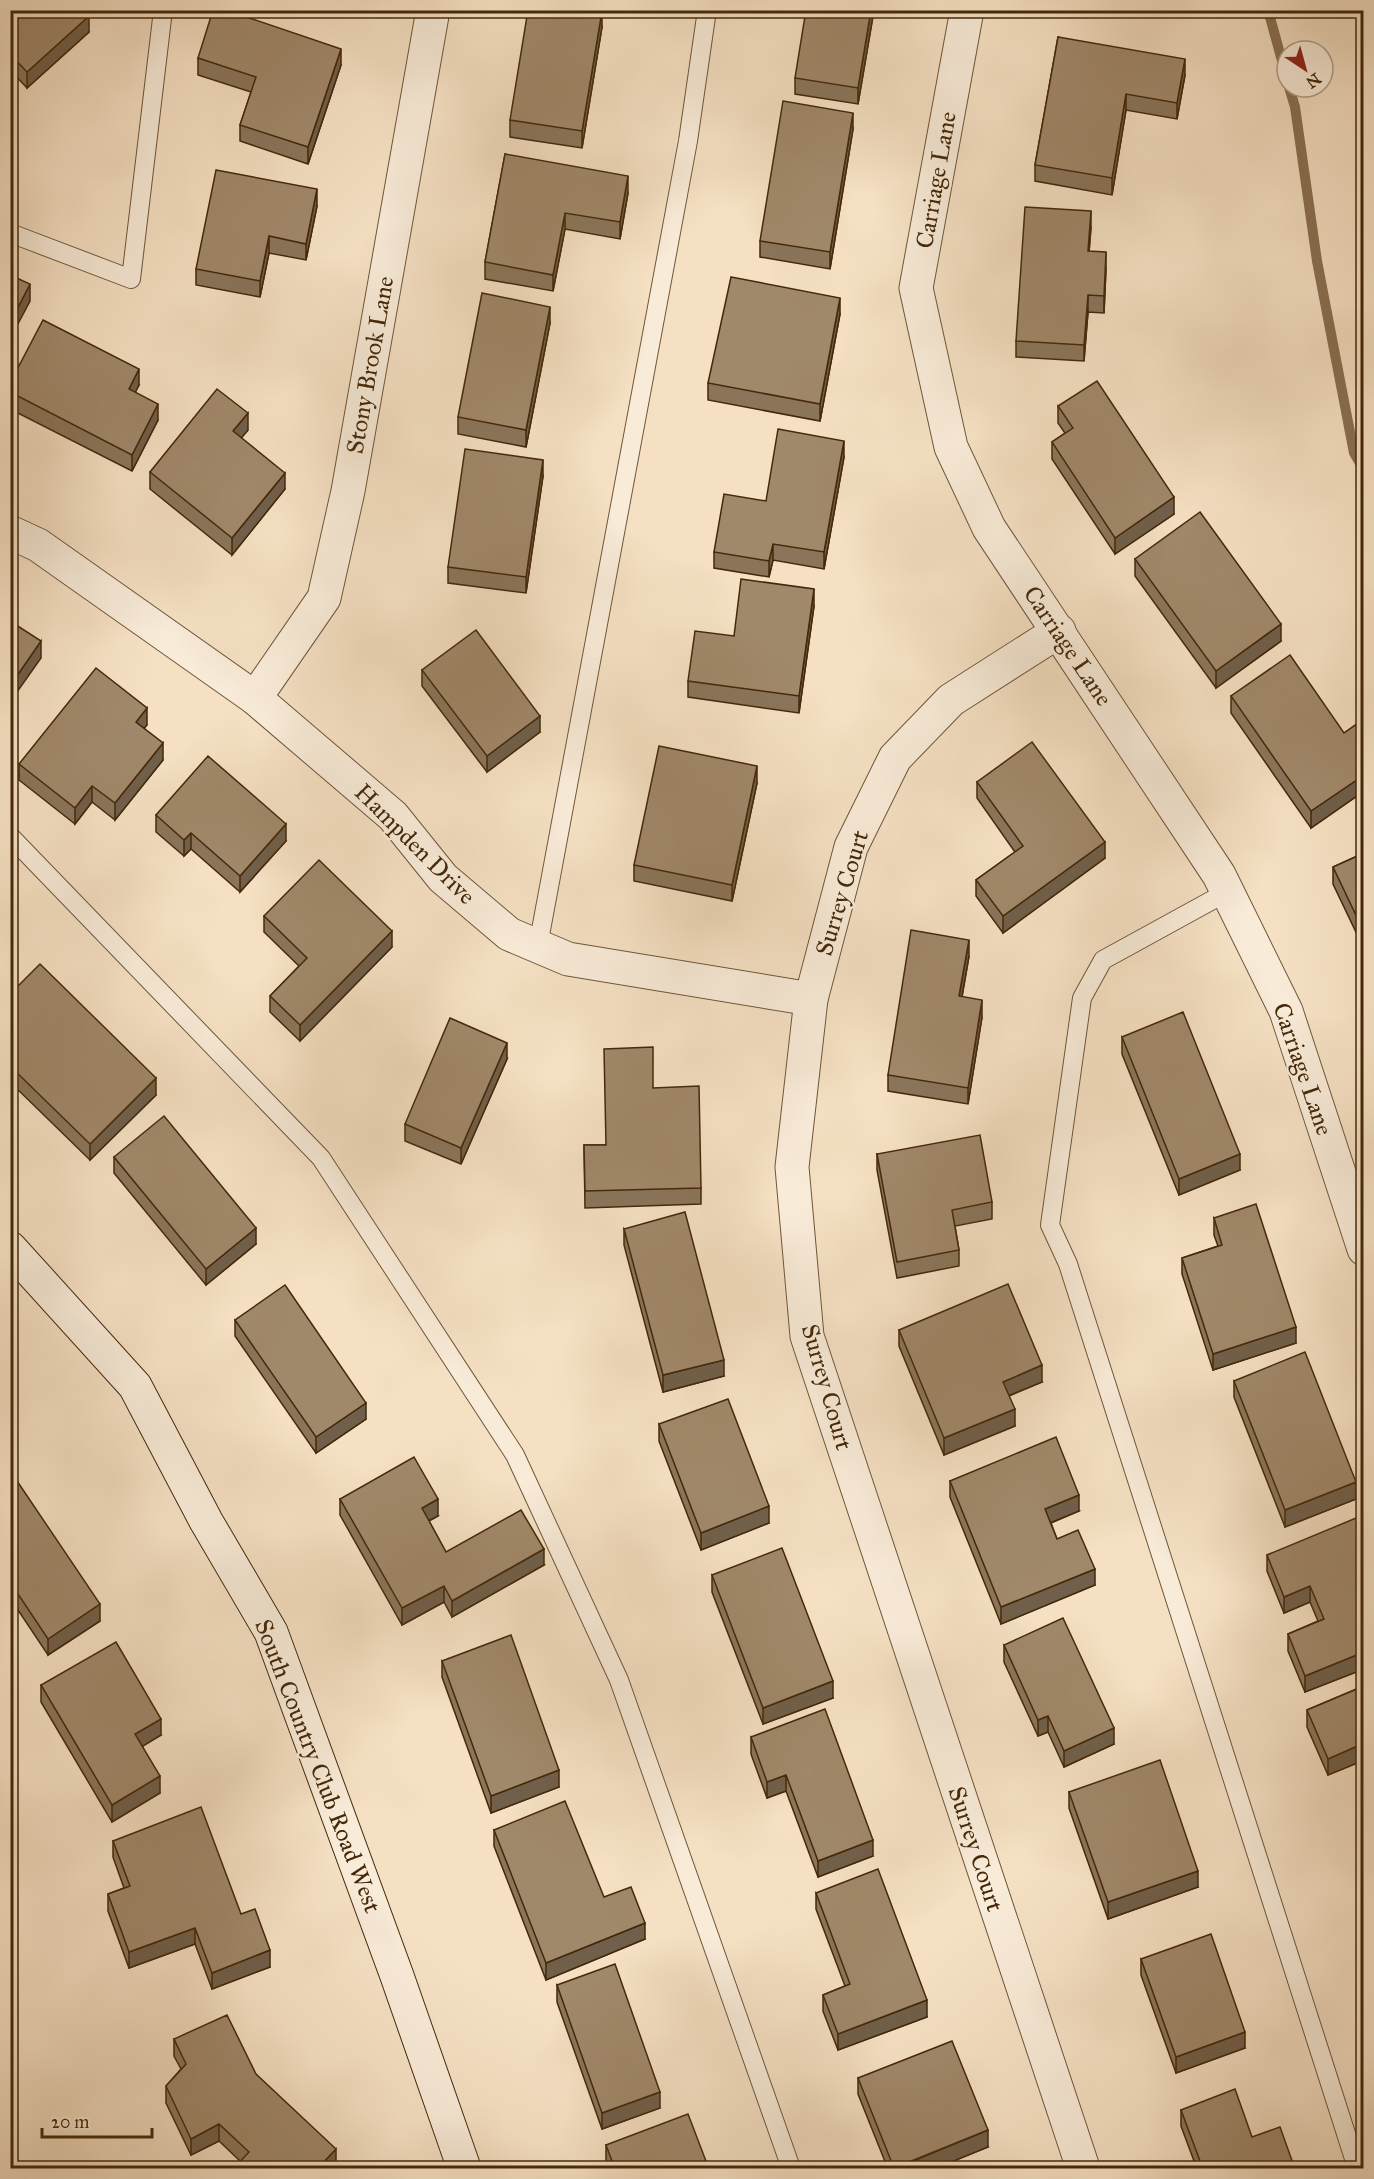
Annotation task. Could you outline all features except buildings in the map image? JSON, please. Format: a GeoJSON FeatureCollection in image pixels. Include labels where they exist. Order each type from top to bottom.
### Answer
{"type":"FeatureCollection","features":[{"type":"Feature","properties":{"kind":"street","name":"Stony Brook Lane"},"geometry":{"type":"LineString","coordinates":[[255,698],[324,598],[348,491],[433,10]]}},
{"type":"Feature","properties":{"kind":"street","name":"Carriage Lane"},"geometry":{"type":"LineString","coordinates":[[967,10],[916,288],[951,447],[989,528],[1059,631],[1227,892],[1286,1011],[1364,1249]]}},
{"type":"Feature","properties":{"kind":"street","name":"Hampden Drive"},"geometry":{"type":"LineString","coordinates":[[10,532],[38,545],[255,698],[393,816],[443,878],[509,934],[568,959],[811,999]]}},
{"type":"Feature","properties":{"kind":"street","name":"Surrey Court"},"geometry":{"type":"LineString","coordinates":[[1059,631],[951,700],[895,758],[851,846],[811,999],[792,1167],[807,1336],[1083,2169]]}},
{"type":"Feature","properties":{"kind":"street","name":"South Country Club Road West"},"geometry":{"type":"LineString","coordinates":[[10,1248],[135,1386],[206,1521],[271,1632],[398,1976],[464,2169]]}},
{"type":"Feature","properties":{"kind":"lane"},"geometry":{"type":"LineString","coordinates":[[10,233],[131,279],[163,10]]}},
{"type":"Feature","properties":{"kind":"lane"},"geometry":{"type":"LineString","coordinates":[[538,946],[686,153],[707,10]]}},
{"type":"Feature","properties":{"kind":"lane"},"geometry":{"type":"LineString","coordinates":[[10,836],[321,1158],[515,1455],[619,1680],[791,2169]]}},
{"type":"Feature","properties":{"kind":"lane"},"geometry":{"type":"LineString","coordinates":[[1227,892],[1103,960],[1082,998],[1050,1225],[1068,1264],[1358,2169]]}},
{"type":"Feature","properties":{"kind":"waterway"},"geometry":{"type":"LineString","coordinates":[[1268,10],[1276,39]]}},
{"type":"Feature","properties":{"kind":"waterway"},"geometry":{"type":"LineString","coordinates":[[1293,99],[1317,261],[1354,453],[1364,470]]}}]}
